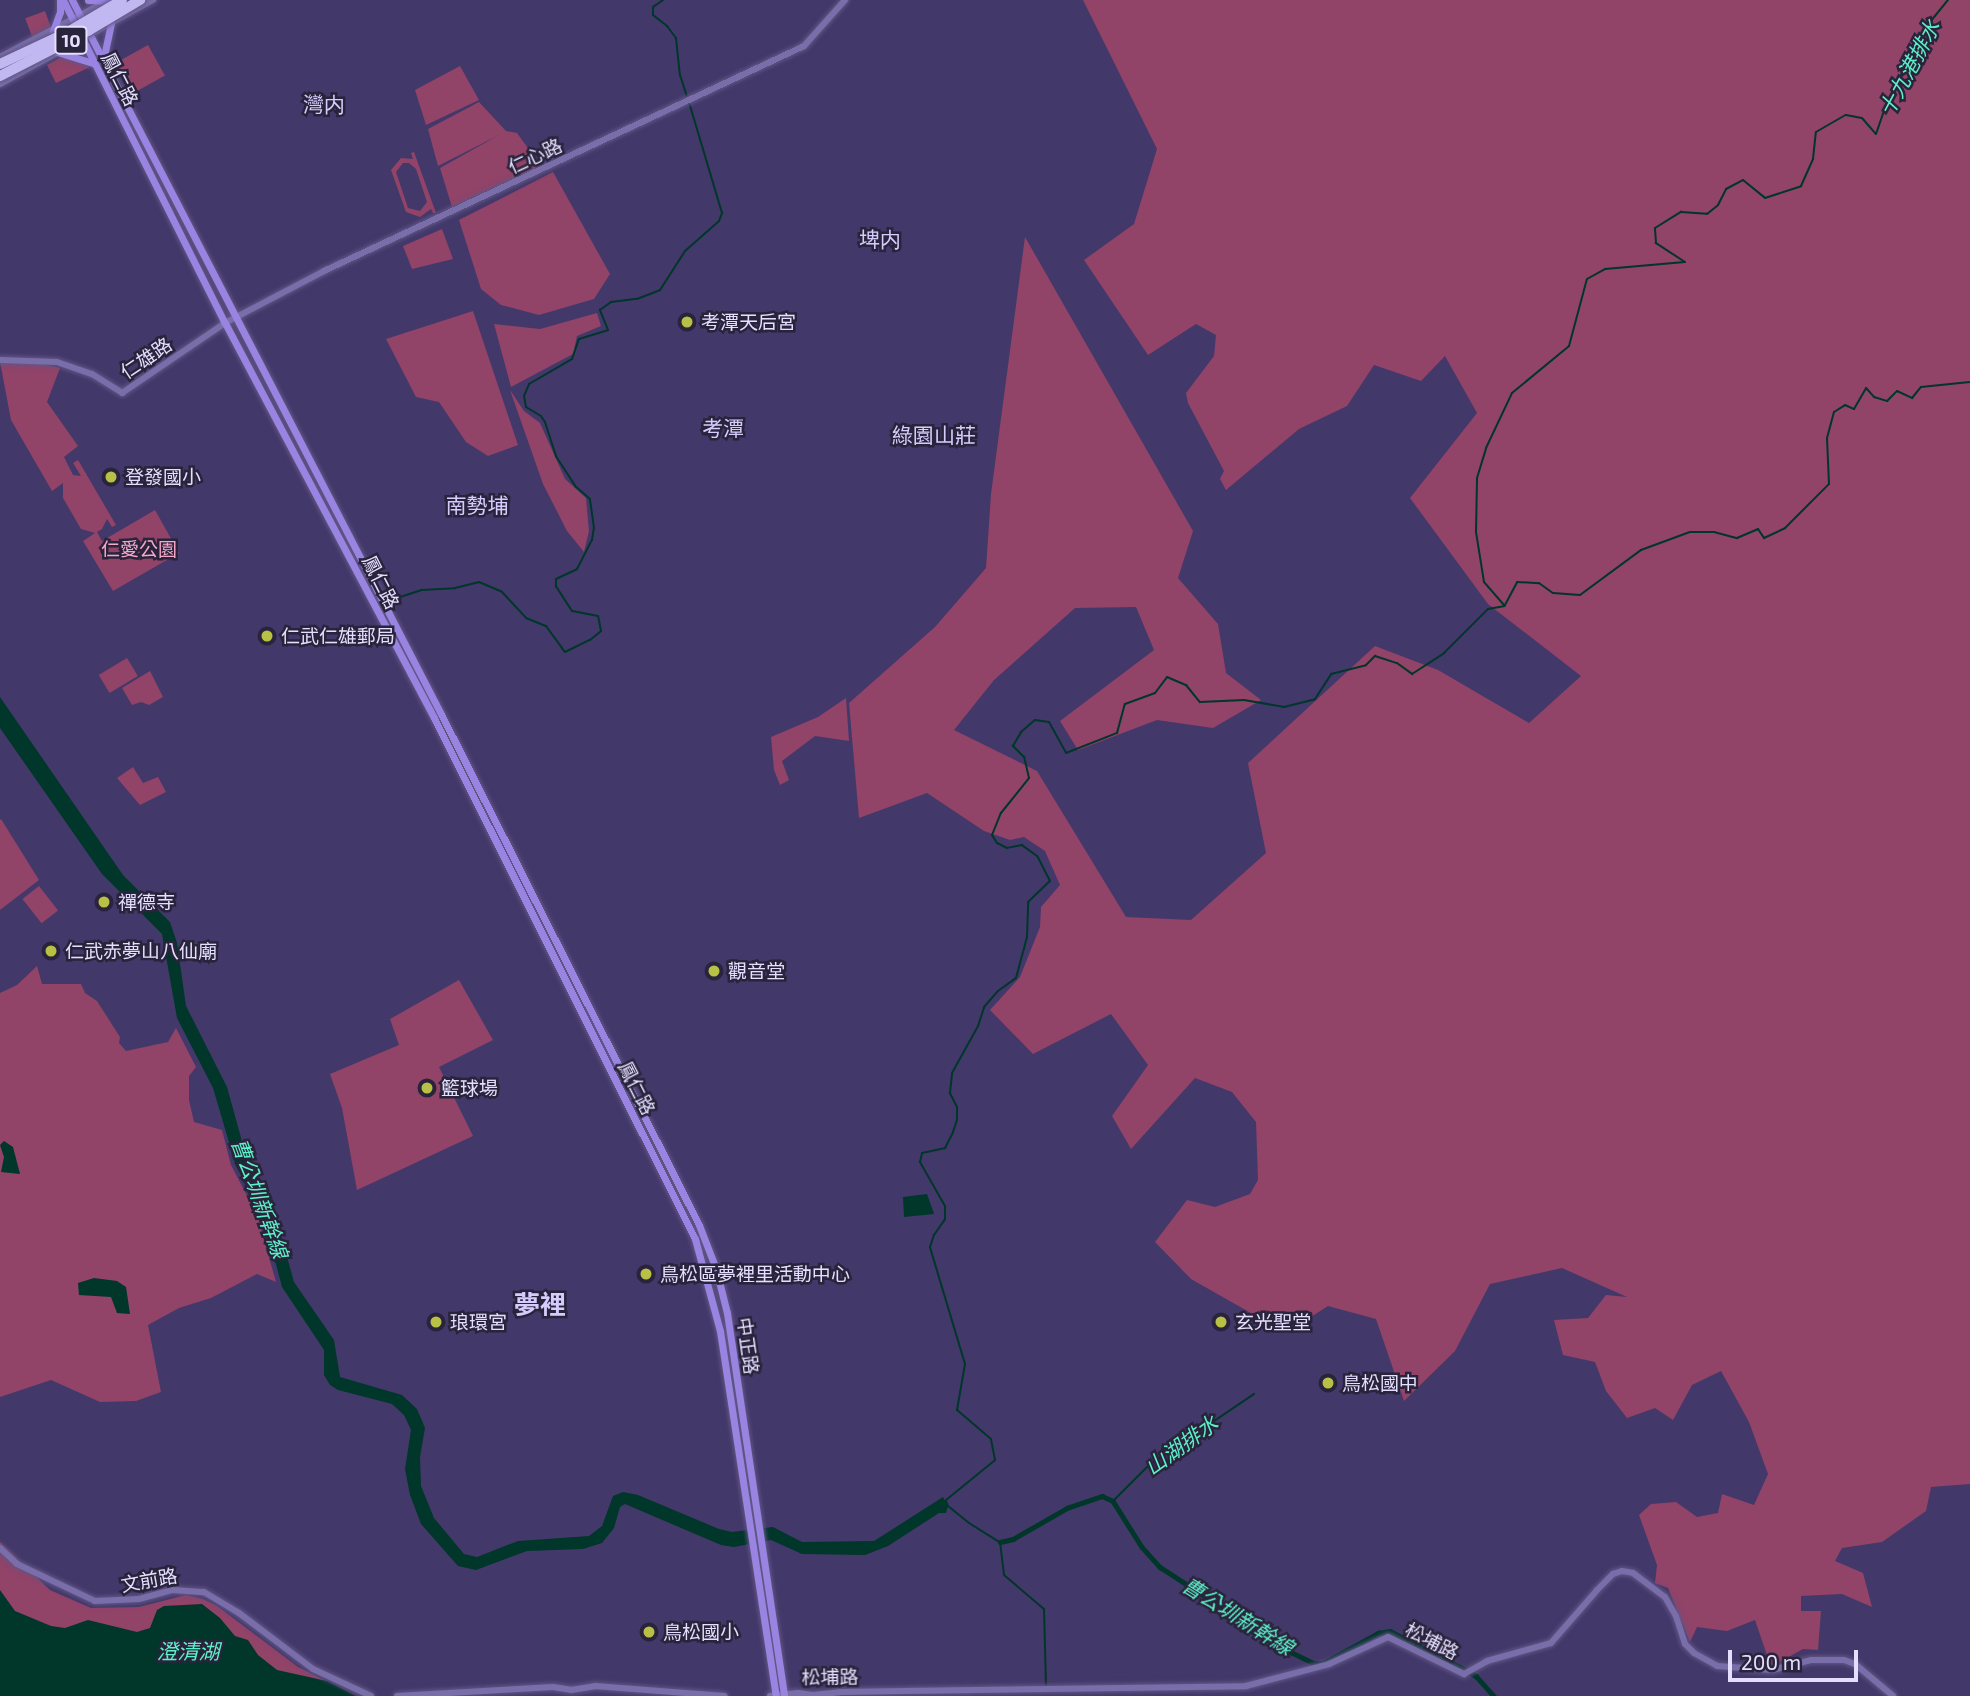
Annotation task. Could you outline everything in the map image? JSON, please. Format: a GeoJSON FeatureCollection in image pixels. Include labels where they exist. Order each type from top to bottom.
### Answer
{"type":"FeatureCollection","features":[{"type":"Feature","properties":{"kind":"highway","name":"10"},"geometry":{"type":"LineString","coordinates":[[0,64],[66,33],[122,0]]}},
{"type":"Feature","properties":{"kind":"highway","name":"10"},"geometry":{"type":"LineString","coordinates":[[0,74],[88,31],[140,0]]}},
{"type":"Feature","properties":{"kind":"main road","name":"鳳仁路"},"geometry":{"type":"LineString","coordinates":[[61,0],[81,28],[90,35],[441,714],[676,1178]]}},
{"type":"Feature","properties":{"kind":"main road"},"geometry":{"type":"LineString","coordinates":[[53,31],[61,0]]}},
{"type":"Feature","properties":{"kind":"main road","name":"鳳仁路"},"geometry":{"type":"LineString","coordinates":[[72,0],[94,63],[225,323],[434,718],[666,1181]]}},
{"type":"Feature","properties":{"kind":"main road"},"geometry":{"type":"LineString","coordinates":[[88,0],[108,0]]}},
{"type":"Feature","properties":{"kind":"main road"},"geometry":{"type":"LineString","coordinates":[[0,74],[131,0]]}},
{"type":"Feature","properties":{"kind":"main road"},"geometry":{"type":"LineString","coordinates":[[103,62],[111,24]]}},
{"type":"Feature","properties":{"kind":"main road"},"geometry":{"type":"LineString","coordinates":[[57,52],[79,56],[94,63]]}},
{"type":"Feature","properties":{"kind":"main road","name":"中正路"},"geometry":{"type":"LineString","coordinates":[[676,1178],[706,1242],[727,1312],[756,1526]]}},
{"type":"Feature","properties":{"kind":"main road","name":"中正路"},"geometry":{"type":"LineString","coordinates":[[666,1181],[695,1239],[707,1273],[756,1526]]}},
{"type":"Feature","properties":{"kind":"main road"},"geometry":{"type":"LineString","coordinates":[[756,1526],[780,1695]]}},
{"type":"Feature","properties":{"kind":"street"},"geometry":{"type":"LineString","coordinates":[[0,84],[57,52],[108,0]]}},
{"type":"Feature","properties":{"kind":"street"},"geometry":{"type":"LineString","coordinates":[[90,35],[153,0]]}},
{"type":"Feature","properties":{"kind":"street","name":"仁心路"},"geometry":{"type":"LineString","coordinates":[[225,323],[324,271],[804,46],[845,0]]}},
{"type":"Feature","properties":{"kind":"street"},"geometry":{"type":"LineString","coordinates":[[0,57],[53,31],[81,28]]}},
{"type":"Feature","properties":{"kind":"street","name":"仁雄路"},"geometry":{"type":"LineString","coordinates":[[0,360],[57,362],[92,374],[122,393],[225,323]]}},
{"type":"Feature","properties":{"kind":"street","name":"文前路"},"geometry":{"type":"LineString","coordinates":[[0,1548],[18,1564],[95,1601],[139,1599],[173,1590],[204,1592],[239,1613],[313,1669],[371,1696]]}},
{"type":"Feature","properties":{"kind":"street","name":"松埔路"},"geometry":{"type":"LineString","coordinates":[[780,1695],[1246,1686],[1329,1664],[1388,1637],[1465,1673],[1514,1651],[1551,1643],[1608,1578],[1617,1572],[1628,1572],[1665,1597],[1676,1616],[1685,1644],[1694,1653],[1717,1666],[1772,1670],[1811,1660],[1844,1660],[1855,1664],[1893,1696]]}},
{"type":"Feature","properties":{"kind":"street"},"geometry":{"type":"LineString","coordinates":[[397,1696],[553,1687],[571,1690],[595,1686],[725,1696]]}},
{"type":"Feature","properties":{"kind":"street"},"geometry":{"type":"LineString","coordinates":[[771,1696],[780,1695]]}},
{"type":"Feature","properties":{"kind":"green space"},"geometry":{"type":"Polygon","coordinates":[[[1083,0],[1970,0],[1970,1484],[1931,1487],[1926,1511],[1882,1542],[1842,1548],[1835,1561],[1863,1573],[1872,1607],[1842,1594],[1801,1596],[1801,1611],[1821,1611],[1818,1650],[1803,1649],[1771,1667],[1755,1620],[1727,1631],[1697,1627],[1690,1642],[1668,1588],[1655,1583],[1657,1565],[1639,1515],[1651,1504],[1676,1502],[1697,1517],[1718,1513],[1722,1494],[1754,1505],[1768,1474],[1749,1422],[1721,1371],[1692,1385],[1673,1420],[1655,1408],[1627,1418],[1606,1391],[1595,1362],[1563,1355],[1554,1320],[1588,1318],[1606,1295],[1627,1297],[1562,1268],[1490,1284],[1455,1351],[1404,1401],[1376,1319],[1328,1306],[1286,1333],[1191,1279],[1155,1242],[1187,1200],[1215,1207],[1250,1194],[1258,1180],[1256,1122],[1232,1092],[1195,1078],[1131,1149],[1112,1116],[1148,1065],[1111,1014],[1033,1054],[990,1010],[1020,977],[1040,927],[1041,907],[1060,885],[1045,851],[1024,837],[1010,840],[984,831],[927,793],[859,818],[849,703],[935,627],[986,568],[991,494],[1025,237],[1193,531],[1178,578],[1218,624],[1226,673],[1261,700],[1213,728],[1157,720],[1078,750],[1060,721],[1154,650],[1136,607],[1075,608],[994,680],[954,730],[1037,771],[1126,917],[1191,920],[1266,853],[1248,763],[1375,646],[1438,670],[1529,723],[1581,676],[1488,604],[1410,498],[1477,413],[1445,356],[1421,381],[1374,365],[1347,406],[1299,429],[1226,490],[1220,479],[1224,471],[1188,403],[1186,393],[1214,356],[1216,335],[1196,324],[1148,355],[1084,260],[1134,224],[1157,149],[1083,0]]]}},
{"type":"Feature","properties":{"kind":"green space"},"geometry":{"type":"Polygon","coordinates":[[[45,11],[52,30],[32,37],[25,18],[45,11]]]}},
{"type":"Feature","properties":{"kind":"green space"},"geometry":{"type":"Polygon","coordinates":[[[148,45],[165,76],[132,94],[115,63],[148,45]]]}},
{"type":"Feature","properties":{"kind":"green space"},"geometry":{"type":"Polygon","coordinates":[[[60,58],[74,58],[90,67],[56,83],[47,65],[60,58]]]}},
{"type":"Feature","properties":{"kind":"green space"},"geometry":{"type":"Polygon","coordinates":[[[460,66],[479,100],[426,125],[415,90],[460,66]]]}},
{"type":"Feature","properties":{"kind":"green space"},"geometry":{"type":"Polygon","coordinates":[[[479,102],[506,131],[517,133],[541,166],[452,207],[440,168],[499,135],[438,166],[428,129],[479,102]]]}},
{"type":"Feature","properties":{"kind":"green space"},"geometry":{"type":"Polygon","coordinates":[[[414,152],[436,213],[431,209],[420,217],[406,212],[391,170],[401,158],[413,159],[411,153],[414,152]],[[403,163],[396,172],[408,208],[420,211],[427,202],[416,169],[409,163],[403,163]]]}},
{"type":"Feature","properties":{"kind":"green space"},"geometry":{"type":"Polygon","coordinates":[[[553,172],[610,274],[594,299],[539,315],[501,305],[481,289],[459,220],[553,172]]]}},
{"type":"Feature","properties":{"kind":"green space"},"geometry":{"type":"Polygon","coordinates":[[[442,229],[453,259],[412,269],[403,246],[442,229]]]}},
{"type":"Feature","properties":{"kind":"green space"},"geometry":{"type":"Polygon","coordinates":[[[473,311],[518,445],[488,456],[466,442],[439,402],[416,397],[386,339],[473,311]]]}},
{"type":"Feature","properties":{"kind":"green space"},"geometry":{"type":"Polygon","coordinates":[[[597,313],[601,326],[577,336],[573,354],[511,387],[494,324],[540,329],[597,313]]]}},
{"type":"Feature","properties":{"kind":"green space","name":"仁愛公園"},"geometry":{"type":"Polygon","coordinates":[[[0,362],[34,362],[60,368],[47,402],[78,446],[64,457],[73,475],[81,476],[73,463],[78,460],[116,525],[112,527],[107,519],[102,529],[97,532],[102,541],[155,510],[179,553],[113,591],[83,541],[95,533],[81,529],[63,498],[63,483],[52,491],[11,420],[0,362]]]}},
{"type":"Feature","properties":{"kind":"green space"},"geometry":{"type":"Polygon","coordinates":[[[510,390],[524,411],[540,423],[565,479],[586,498],[589,531],[584,552],[567,531],[543,484],[510,390]]]}},
{"type":"Feature","properties":{"kind":"green space"},"geometry":{"type":"Polygon","coordinates":[[[127,658],[138,676],[110,693],[99,675],[127,658]]]}},
{"type":"Feature","properties":{"kind":"green space"},"geometry":{"type":"Polygon","coordinates":[[[150,671],[163,697],[149,705],[141,702],[132,705],[122,688],[150,671]]]}},
{"type":"Feature","properties":{"kind":"green space"},"geometry":{"type":"Polygon","coordinates":[[[846,698],[849,741],[815,736],[782,761],[789,780],[780,785],[774,770],[771,737],[818,717],[846,698]]]}},
{"type":"Feature","properties":{"kind":"green space"},"geometry":{"type":"Polygon","coordinates":[[[133,767],[143,783],[158,777],[166,792],[140,805],[117,778],[133,767]]]}},
{"type":"Feature","properties":{"kind":"green space"},"geometry":{"type":"Polygon","coordinates":[[[0,820],[39,880],[0,910],[0,820]]]}},
{"type":"Feature","properties":{"kind":"green space"},"geometry":{"type":"Polygon","coordinates":[[[39,886],[58,910],[42,923],[22,899],[39,886]]]}},
{"type":"Feature","properties":{"kind":"green space"},"geometry":{"type":"Polygon","coordinates":[[[37,966],[42,984],[81,984],[85,993],[97,1001],[126,1051],[168,1042],[176,1028],[196,1067],[189,1076],[189,1100],[194,1122],[222,1130],[231,1165],[257,1215],[276,1282],[257,1274],[211,1298],[179,1308],[148,1325],[161,1392],[136,1401],[100,1402],[51,1380],[0,1397],[0,993],[17,985],[37,966]]]}},
{"type":"Feature","properties":{"kind":"green space"},"geometry":{"type":"Polygon","coordinates":[[[459,980],[493,1040],[439,1067],[473,1136],[357,1190],[342,1108],[330,1074],[399,1045],[390,1019],[459,980]]]}},
{"type":"Feature","properties":{"kind":"green space","name":"澄清湖"},"geometry":{"type":"Polygon","coordinates":[[[0,1542],[50,1590],[91,1608],[139,1607],[186,1595],[203,1599],[217,1606],[298,1667],[356,1696],[0,1696],[0,1542]]]}},
{"type":"Feature","properties":{"kind":"water"},"geometry":{"type":"Polygon","coordinates":[[[0,697],[123,875],[170,922],[177,943],[186,1006],[227,1087],[248,1163],[274,1210],[294,1282],[334,1340],[340,1377],[402,1395],[417,1409],[425,1428],[420,1457],[421,1486],[434,1518],[464,1554],[477,1557],[518,1541],[589,1536],[602,1526],[613,1496],[623,1492],[638,1495],[719,1529],[732,1532],[773,1527],[802,1542],[874,1541],[943,1497],[948,1506],[946,1513],[939,1513],[888,1546],[865,1555],[802,1554],[771,1540],[734,1547],[721,1545],[625,1504],[620,1507],[614,1528],[602,1543],[583,1549],[527,1551],[476,1570],[458,1566],[421,1524],[410,1495],[405,1469],[411,1430],[404,1415],[392,1404],[338,1390],[330,1385],[324,1375],[324,1350],[282,1287],[264,1219],[236,1166],[213,1088],[177,1018],[162,934],[102,874],[0,728],[0,697]]]}},
{"type":"Feature","properties":{"kind":"water"},"geometry":{"type":"Polygon","coordinates":[[[4,1141],[13,1147],[20,1174],[1,1172],[4,1157],[0,1145],[4,1141]]]}},
{"type":"Feature","properties":{"kind":"water"},"geometry":{"type":"Polygon","coordinates":[[[927,1194],[934,1214],[904,1217],[903,1197],[927,1194]]]}},
{"type":"Feature","properties":{"kind":"water"},"geometry":{"type":"Polygon","coordinates":[[[94,1278],[117,1281],[126,1287],[130,1314],[117,1313],[111,1297],[79,1295],[78,1283],[94,1278]]]}},
{"type":"Feature","properties":{"kind":"water","name":"澄清湖"},"geometry":{"type":"Polygon","coordinates":[[[0,1590],[15,1611],[51,1626],[65,1628],[88,1620],[137,1632],[150,1628],[157,1610],[164,1606],[202,1604],[220,1618],[235,1636],[248,1640],[258,1655],[277,1670],[327,1681],[356,1696],[0,1696],[0,1590]]]}},
{"type":"Feature","properties":{"kind":"waterway"},"geometry":{"type":"LineString","coordinates":[[663,0],[653,7],[653,15],[667,26],[676,38],[680,75],[687,96]]}},
{"type":"Feature","properties":{"kind":"waterway","name":"十九港排水"},"geometry":{"type":"LineString","coordinates":[[1504,605],[1484,582],[1476,532],[1477,478],[1486,448],[1512,393],[1569,346],[1587,279],[1605,269],[1685,262],[1656,243],[1655,228],[1681,212],[1707,214],[1718,205],[1726,189],[1743,180],[1765,198],[1801,186],[1813,159],[1816,132],[1846,115],[1862,118],[1876,134],[1887,102],[1926,27],[1948,0]]}},
{"type":"Feature","properties":{"kind":"waterway"},"geometry":{"type":"LineString","coordinates":[[391,600],[422,590],[455,588],[479,582],[502,592],[526,618],[546,626],[565,652],[590,640],[601,631],[598,616],[572,611],[556,586],[556,579],[577,569],[592,540],[594,528],[590,499],[576,487],[556,456],[545,422],[541,416],[526,407],[524,396],[529,384],[572,359],[579,339],[608,330],[600,310],[611,302],[637,299],[660,290],[685,251],[719,221],[722,213],[689,102]]}},
{"type":"Feature","properties":{"kind":"waterway"},"geometry":{"type":"LineString","coordinates":[[1505,605],[1517,582],[1539,583],[1553,593],[1580,595],[1641,550],[1690,532],[1714,532],[1737,538],[1758,529],[1764,538],[1785,528],[1829,484],[1827,438],[1834,412],[1845,405],[1854,409],[1866,388],[1874,397],[1887,401],[1897,391],[1912,398],[1921,387],[1970,382]]}},
{"type":"Feature","properties":{"kind":"waterway","name":"十九港排水"},"geometry":{"type":"LineString","coordinates":[[946,1500],[995,1460],[991,1439],[957,1410],[965,1364],[930,1247],[934,1235],[945,1219],[945,1206],[920,1162],[922,1153],[945,1148],[953,1132],[957,1107],[950,1093],[952,1073],[978,1026],[984,1007],[998,991],[1016,978],[1027,937],[1028,902],[1050,881],[1037,856],[1022,845],[1007,848],[997,843],[992,835],[1001,813],[1029,778],[1024,757],[1013,746],[1021,732],[1035,720],[1049,722],[1066,753],[1117,733],[1125,704],[1155,693],[1167,677],[1186,685],[1200,702],[1244,700],[1284,707],[1315,699],[1331,674],[1366,665],[1375,656],[1397,663],[1412,674],[1444,653],[1488,609],[1505,606]]}},
{"type":"Feature","properties":{"kind":"waterway","name":"山湖排水"},"geometry":{"type":"LineString","coordinates":[[1113,1501],[1149,1465],[1254,1394]]}},
{"type":"Feature","properties":{"kind":"waterway","name":"曹公圳新幹線"},"geometry":{"type":"LineString","coordinates":[[1000,1542],[1013,1539],[1067,1508],[1102,1496],[1113,1501],[1142,1547],[1160,1567],[1291,1652],[1314,1663],[1323,1663],[1378,1633],[1390,1631],[1476,1676],[1494,1696]]}},
{"type":"Feature","properties":{"kind":"waterway"},"geometry":{"type":"LineString","coordinates":[[946,1501],[948,1506],[969,1523],[1000,1542],[1004,1575],[1044,1609],[1046,1685]]}},
{"type":"Feature","properties":{"kind":"place","name":"考潭天后宮"},"geometry":{"type":"Point","coordinates":[687,322]}},
{"type":"Feature","properties":{"kind":"place","name":"登發國小"},"geometry":{"type":"Point","coordinates":[111,477]}},
{"type":"Feature","properties":{"kind":"place","name":"仁武仁雄郵局"},"geometry":{"type":"Point","coordinates":[267,636]}},
{"type":"Feature","properties":{"kind":"place","name":"禪德寺"},"geometry":{"type":"Point","coordinates":[104,902]}},
{"type":"Feature","properties":{"kind":"place","name":"仁武赤夢山八仙廟"},"geometry":{"type":"Point","coordinates":[51,951]}},
{"type":"Feature","properties":{"kind":"place","name":"觀音堂"},"geometry":{"type":"Point","coordinates":[714,971]}},
{"type":"Feature","properties":{"kind":"place","name":"籃球場"},"geometry":{"type":"Point","coordinates":[427,1088]}},
{"type":"Feature","properties":{"kind":"place","name":"鳥松區夢裡里活動中心"},"geometry":{"type":"Point","coordinates":[646,1274]}},
{"type":"Feature","properties":{"kind":"place","name":"琅環宮"},"geometry":{"type":"Point","coordinates":[436,1322]}},
{"type":"Feature","properties":{"kind":"place","name":"玄光聖堂"},"geometry":{"type":"Point","coordinates":[1221,1322]}},
{"type":"Feature","properties":{"kind":"place","name":"鳥松國中"},"geometry":{"type":"Point","coordinates":[1328,1383]}},
{"type":"Feature","properties":{"kind":"place","name":"鳥松國小"},"geometry":{"type":"Point","coordinates":[649,1632]}},
{"type":"Feature","properties":{"kind":"district","name":"灣内"},"geometry":{"type":"Point","coordinates":[324,104]}},
{"type":"Feature","properties":{"kind":"district","name":"埤内"},"geometry":{"type":"Point","coordinates":[880,239]}},
{"type":"Feature","properties":{"kind":"district","name":"考潭"},"geometry":{"type":"Point","coordinates":[723,428]}},
{"type":"Feature","properties":{"kind":"district","name":"綠園山莊"},"geometry":{"type":"Point","coordinates":[934,435]}},
{"type":"Feature","properties":{"kind":"district","name":"南勢埔"},"geometry":{"type":"Point","coordinates":[477,505]}},
{"type":"Feature","properties":{"kind":"district","name":"夢裡"},"geometry":{"type":"Point","coordinates":[540,1304]}}]}
